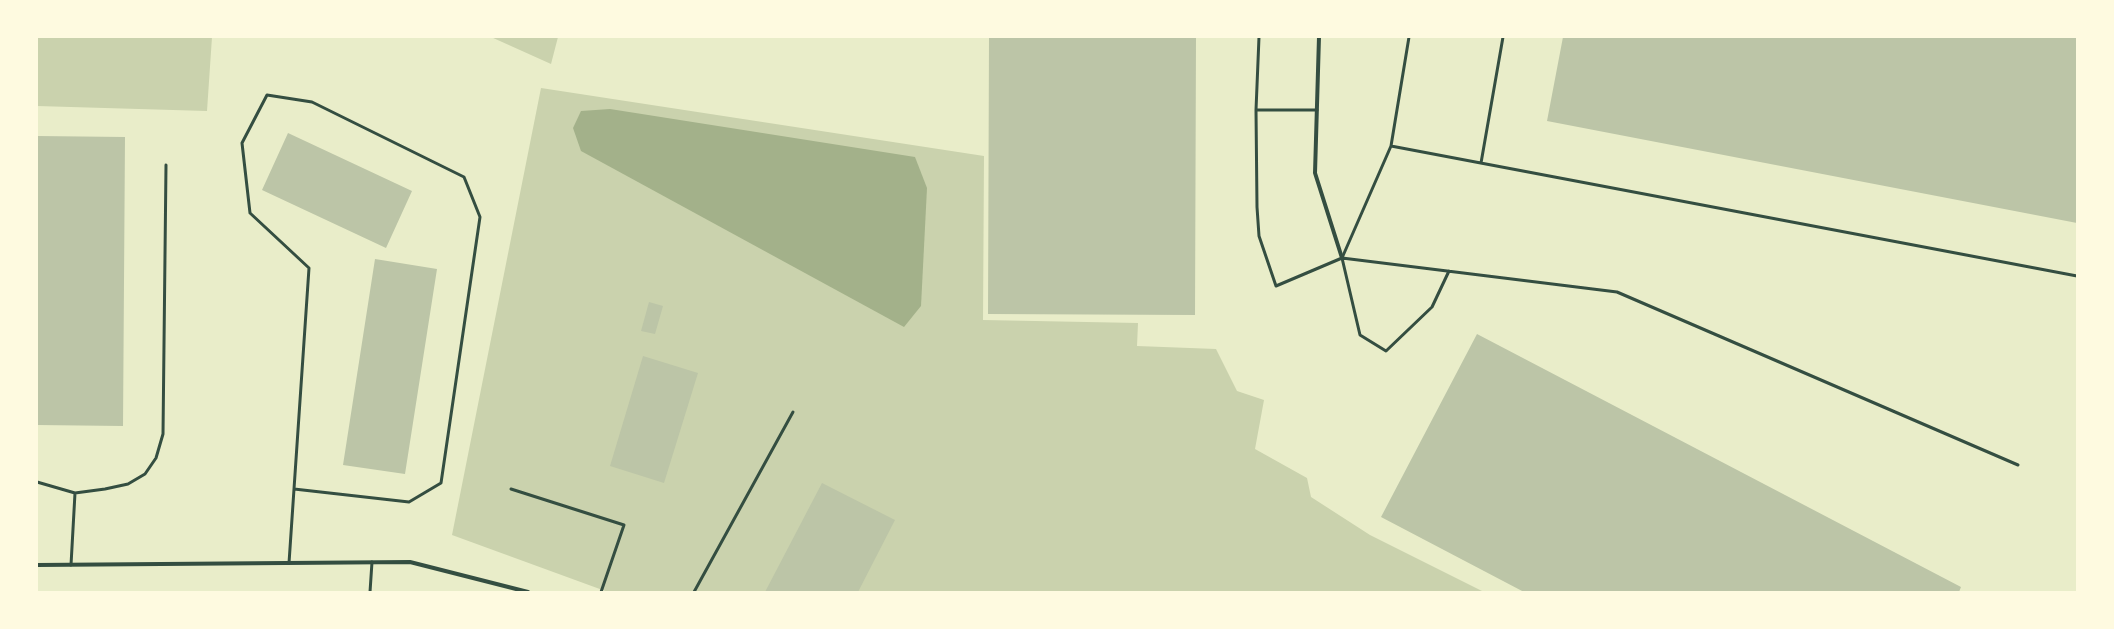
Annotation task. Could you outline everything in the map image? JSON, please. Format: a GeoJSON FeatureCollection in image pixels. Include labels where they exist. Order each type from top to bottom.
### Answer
{"type":"FeatureCollection","features":[{"type":"Feature","properties":{"kind":"street"},"geometry":{"type":"LineString","coordinates":[[1319,37],[1314,173],[1342,258]]}},
{"type":"Feature","properties":{"kind":"street"},"geometry":{"type":"LineString","coordinates":[[37,565],[410,562],[528,592]]}},
{"type":"Feature","properties":{"kind":"lane"},"geometry":{"type":"LineString","coordinates":[[1259,37],[1256,110],[1257,207],[1259,236],[1276,286],[1342,258],[1617,292],[2018,465]]}},
{"type":"Feature","properties":{"kind":"lane"},"geometry":{"type":"LineString","coordinates":[[1409,37],[1391,146],[1342,258],[1360,335],[1386,352],[1432,307],[1449,271]]}},
{"type":"Feature","properties":{"kind":"lane"},"geometry":{"type":"LineString","coordinates":[[1481,163],[1503,37]]}},
{"type":"Feature","properties":{"kind":"lane"},"geometry":{"type":"LineString","coordinates":[[289,563],[294,489],[309,268],[250,213],[242,142],[267,95],[312,102],[464,177],[480,217],[441,483],[409,502],[294,489]]}},
{"type":"Feature","properties":{"kind":"lane"},"geometry":{"type":"LineString","coordinates":[[1256,110],[1316,110]]}},
{"type":"Feature","properties":{"kind":"lane"},"geometry":{"type":"LineString","coordinates":[[1391,146],[2077,276]]}},
{"type":"Feature","properties":{"kind":"lane"},"geometry":{"type":"LineString","coordinates":[[37,482],[75,493],[128,484],[145,474],[156,458],[163,434],[166,166]]}},
{"type":"Feature","properties":{"kind":"lane"},"geometry":{"type":"LineString","coordinates":[[694,592],[793,412]]}},
{"type":"Feature","properties":{"kind":"lane"},"geometry":{"type":"LineString","coordinates":[[511,489],[624,525],[601,592]]}},
{"type":"Feature","properties":{"kind":"lane"},"geometry":{"type":"LineString","coordinates":[[71,565],[75,493]]}},
{"type":"Feature","properties":{"kind":"lane"},"geometry":{"type":"LineString","coordinates":[[370,592],[372,562]]}},
{"type":"Feature","properties":{"kind":"shaded area"},"geometry":{"type":"Polygon","coordinates":[[[37,37],[212,37],[207,111],[37,106],[37,37]]]}},
{"type":"Feature","properties":{"kind":"shaded area"},"geometry":{"type":"Polygon","coordinates":[[[491,37],[558,37],[551,64],[491,37]]]}},
{"type":"Feature","properties":{"kind":"shaded area"},"geometry":{"type":"Polygon","coordinates":[[[541,88],[984,156],[983,320],[1138,323],[1137,346],[1216,349],[1237,391],[1264,400],[1255,449],[1307,478],[1311,497],[1370,535],[1484,592],[608,592],[452,535],[541,88]]]}},
{"type":"Feature","properties":{"kind":"shaded area"},"geometry":{"type":"Polygon","coordinates":[[[610,109],[915,157],[927,188],[921,306],[904,327],[581,151],[573,128],[581,111],[610,109]]]}},
{"type":"Feature","properties":{"kind":"building"},"geometry":{"type":"Polygon","coordinates":[[[989,37],[1196,37],[1195,315],[988,314],[989,37]]]}},
{"type":"Feature","properties":{"kind":"building"},"geometry":{"type":"Polygon","coordinates":[[[1563,37],[2077,37],[2077,223],[1547,121],[1563,37]]]}},
{"type":"Feature","properties":{"kind":"building"},"geometry":{"type":"Polygon","coordinates":[[[288,133],[412,191],[386,248],[262,190],[288,133]]]}},
{"type":"Feature","properties":{"kind":"building"},"geometry":{"type":"Polygon","coordinates":[[[37,136],[125,137],[123,426],[37,425],[37,136]]]}},
{"type":"Feature","properties":{"kind":"building"},"geometry":{"type":"Polygon","coordinates":[[[375,259],[437,269],[405,474],[343,465],[375,259]]]}},
{"type":"Feature","properties":{"kind":"building"},"geometry":{"type":"Polygon","coordinates":[[[649,302],[663,306],[655,334],[641,331],[649,302]]]}},
{"type":"Feature","properties":{"kind":"building"},"geometry":{"type":"Polygon","coordinates":[[[1477,334],[1961,587],[1959,592],[1524,592],[1381,517],[1477,334]]]}},
{"type":"Feature","properties":{"kind":"building"},"geometry":{"type":"Polygon","coordinates":[[[643,356],[698,373],[664,483],[610,466],[643,356]]]}},
{"type":"Feature","properties":{"kind":"building"},"geometry":{"type":"Polygon","coordinates":[[[822,483],[895,520],[858,592],[765,592],[822,483]]]}}]}
